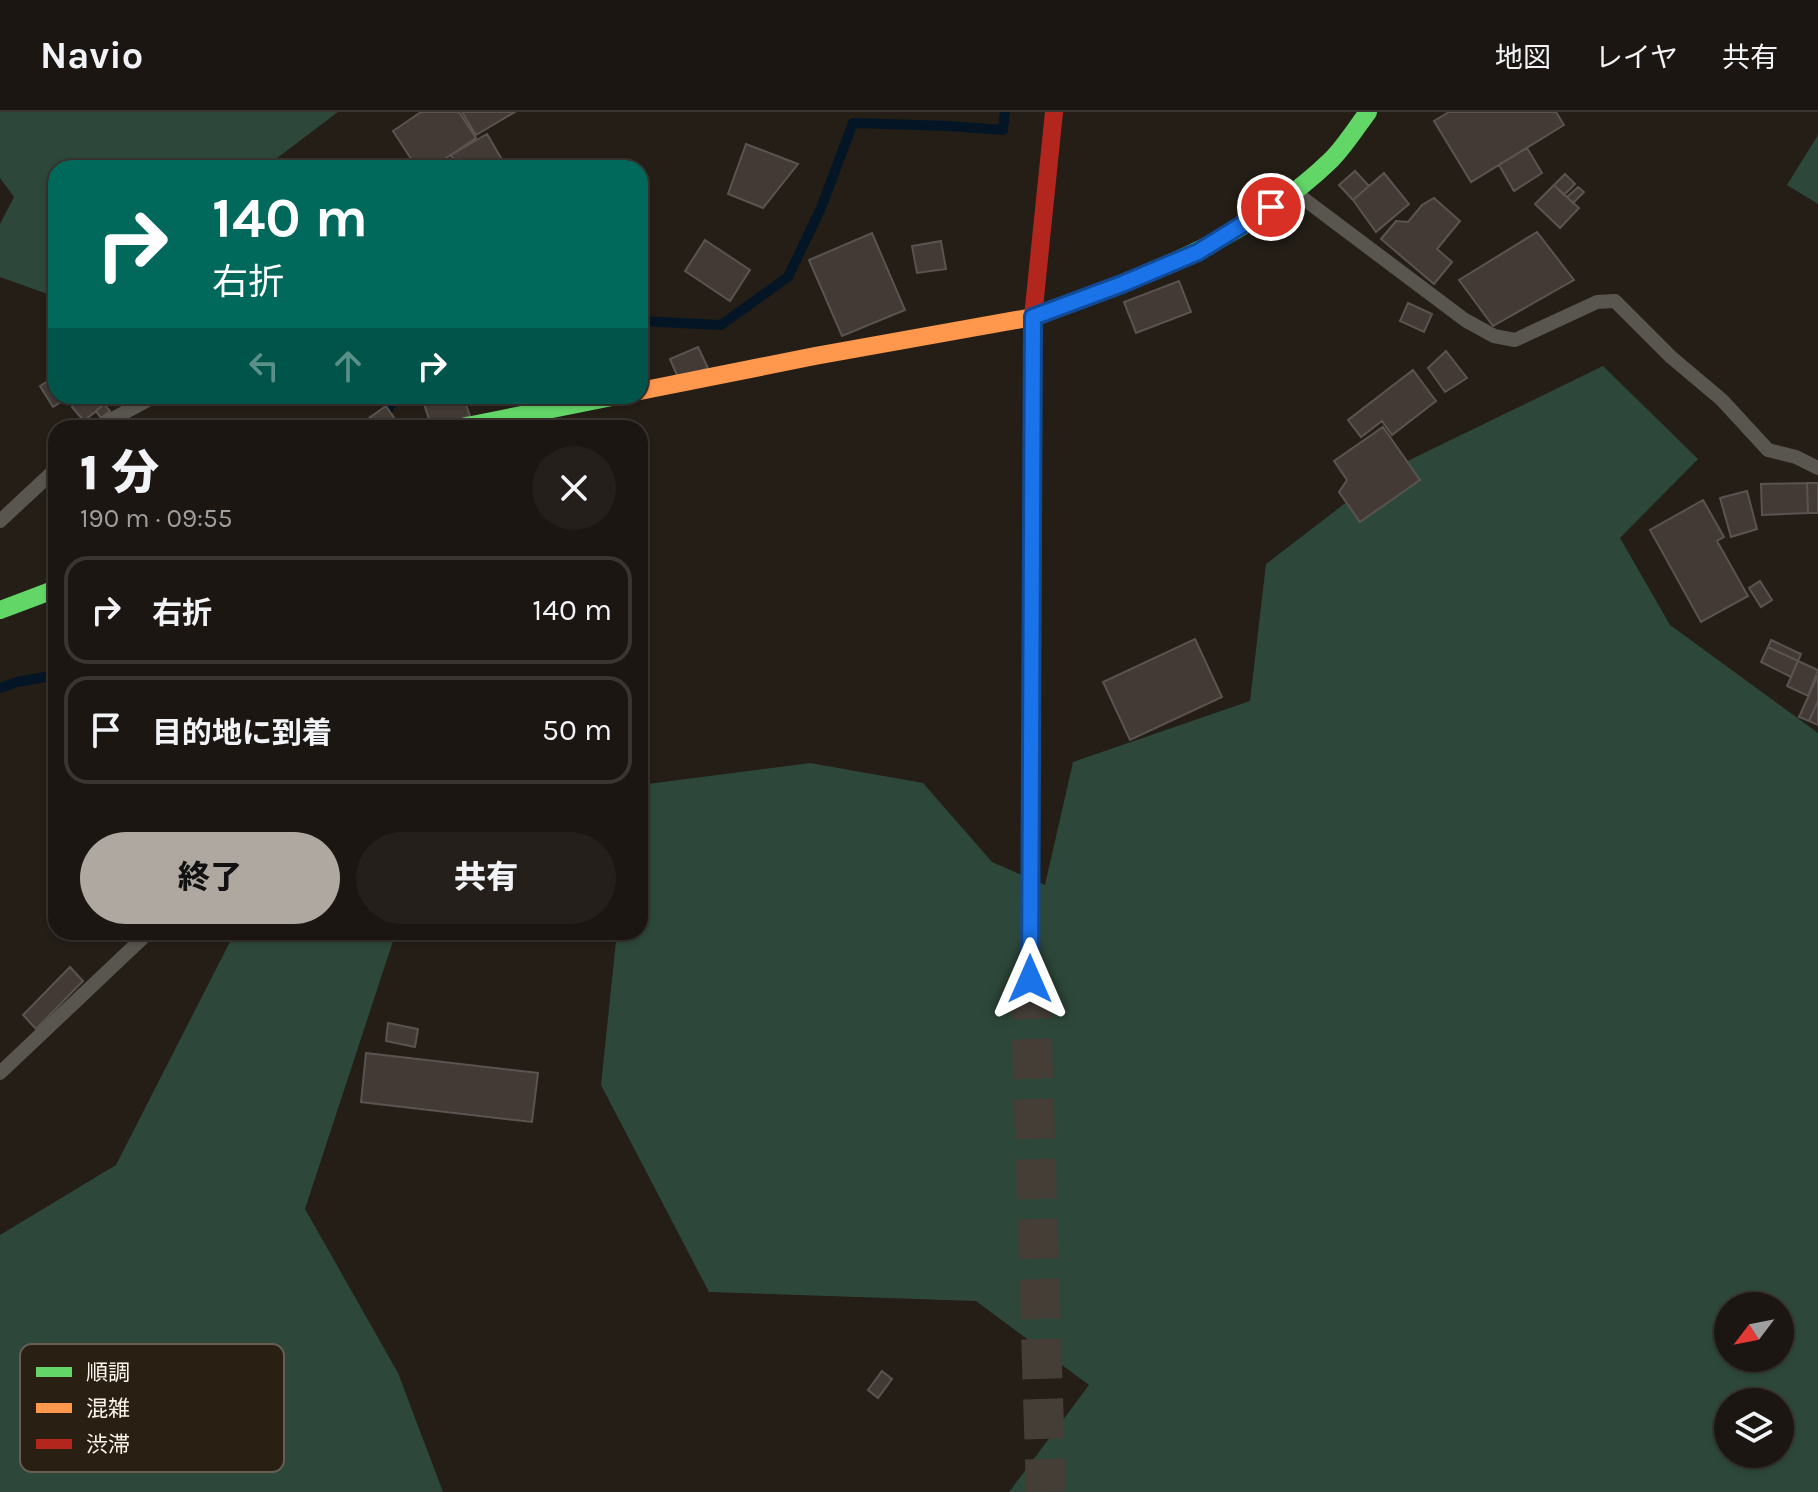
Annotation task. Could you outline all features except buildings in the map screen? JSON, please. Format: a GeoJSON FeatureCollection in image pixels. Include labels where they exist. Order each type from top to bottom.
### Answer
{"type":"FeatureCollection","features":[{"type":"Feature","properties":{"kind":"street"},"geometry":{"type":"LineString","coordinates":[[1030,979],[1033,317],[1054,112]]}},
{"type":"Feature","properties":{"kind":"street"},"geometry":{"type":"LineString","coordinates":[[648,389],[1033,317],[1122,284],[1198,252],[1295,192],[1333,158],[1368,112]]}},
{"type":"Feature","properties":{"kind":"street"},"geometry":{"type":"LineString","coordinates":[[497,420],[577,404]]}},
{"type":"Feature","properties":{"kind":"street"},"geometry":{"type":"LineString","coordinates":[[6,603],[48,591]]}},
{"type":"Feature","properties":{"kind":"lane"},"geometry":{"type":"LineString","coordinates":[[1295,192],[1465,320],[1494,336],[1515,340],[1597,302],[1615,301],[1671,357],[1722,400],[1768,450],[1796,457],[1818,468]]}},
{"type":"Feature","properties":{"kind":"lane"},"geometry":{"type":"LineString","coordinates":[[111,420],[140,404]]}},
{"type":"Feature","properties":{"kind":"lane"},"geometry":{"type":"LineString","coordinates":[[0,521],[48,476]]}},
{"type":"Feature","properties":{"kind":"lane"},"geometry":{"type":"LineString","coordinates":[[0,1073],[141,940]]}},
{"type":"Feature","properties":{"kind":"green space"},"geometry":{"type":"Polygon","coordinates":[[[0,112],[338,112],[275,160],[48,160],[48,294],[0,277],[0,224],[14,197],[0,178],[0,112]]]}},
{"type":"Feature","properties":{"kind":"green space"},"geometry":{"type":"Polygon","coordinates":[[[1818,135],[1818,204],[1787,185],[1818,135]]]}},
{"type":"Feature","properties":{"kind":"green space"},"geometry":{"type":"Polygon","coordinates":[[[1603,366],[1698,459],[1620,538],[1670,625],[1818,733],[1818,1492],[1009,1492],[1089,1385],[976,1301],[709,1292],[601,1085],[616,940],[648,940],[648,784],[810,763],[923,783],[992,862],[1045,885],[1073,762],[1250,701],[1266,564],[1387,471],[1603,366]]]}},
{"type":"Feature","properties":{"kind":"green space"},"geometry":{"type":"Polygon","coordinates":[[[231,940],[393,940],[305,1209],[398,1373],[443,1492],[0,1492],[0,1235],[116,1165],[231,940]]]}},
{"type":"Feature","properties":{"kind":"waterway"},"geometry":{"type":"LineString","coordinates":[[648,321],[721,325],[788,277],[821,208],[853,123],[1003,130],[1005,112]]}},
{"type":"Feature","properties":{"kind":"waterway"},"geometry":{"type":"LineString","coordinates":[[382,420],[391,404]]}},
{"type":"Feature","properties":{"kind":"waterway"},"geometry":{"type":"LineString","coordinates":[[0,688],[48,676]]}},
{"type":"Feature","properties":{"kind":"tunnel"},"geometry":{"type":"LineString","coordinates":[[1030,979],[1046,1492]]}},
{"type":"Feature","properties":{"kind":"traffic: fast"},"geometry":{"type":"LineString","coordinates":[[1053,310],[1164,266],[1235,231],[1269,210],[1331,160],[1368,112]]}},
{"type":"Feature","properties":{"kind":"traffic: fast"},"geometry":{"type":"LineString","coordinates":[[497,420],[577,404]]}},
{"type":"Feature","properties":{"kind":"traffic: fast"},"geometry":{"type":"LineString","coordinates":[[0,610],[48,592]]}},
{"type":"Feature","properties":{"kind":"traffic: slow"},"geometry":{"type":"LineString","coordinates":[[648,389],[1033,317],[1053,310]]}},
{"type":"Feature","properties":{"kind":"traffic: slow"},"geometry":{"type":"LineString","coordinates":[[1030,979],[1032,512]]}},
{"type":"Feature","properties":{"kind":"traffic: jam"},"geometry":{"type":"LineString","coordinates":[[1032,512],[1033,317],[1054,112]]}},
{"type":"Feature","properties":{"kind":"route"},"geometry":{"type":"LineString","coordinates":[[1030,979],[1033,317],[1198,252],[1271,207]]}}]}
